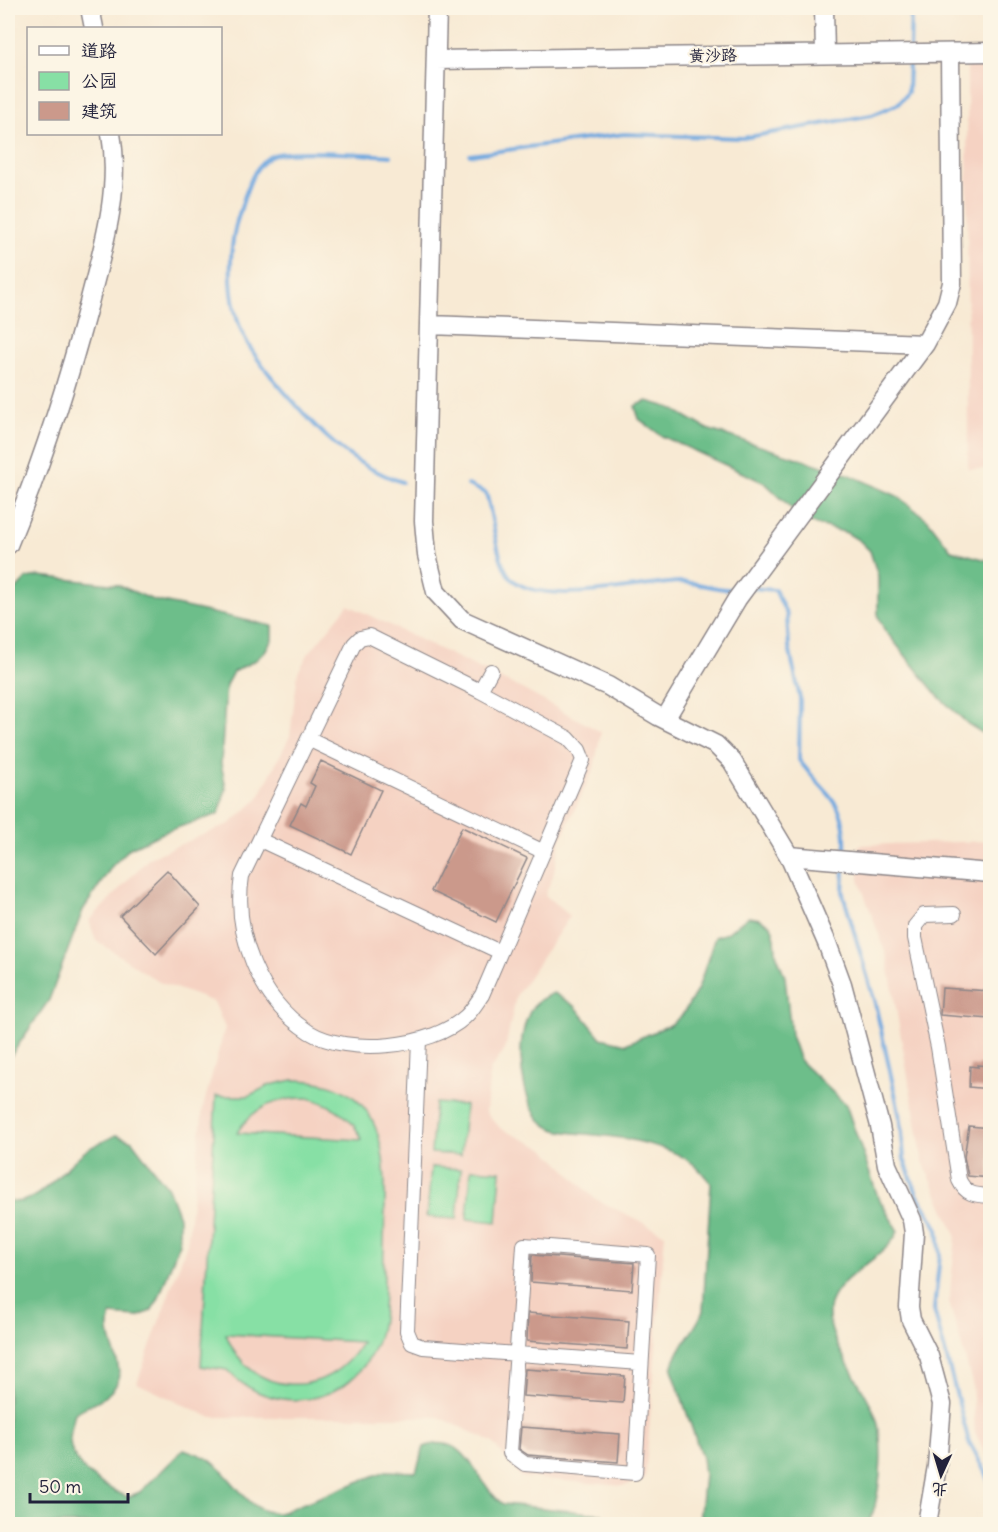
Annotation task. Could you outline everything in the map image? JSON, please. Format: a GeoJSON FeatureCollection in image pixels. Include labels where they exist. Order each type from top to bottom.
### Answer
{"type":"FeatureCollection","features":[{"type":"Feature","properties":{"kind":"street"},"geometry":{"type":"LineString","coordinates":[[90,8],[94,27]]}},
{"type":"Feature","properties":{"kind":"street"},"geometry":{"type":"LineString","coordinates":[[437,8],[424,521],[427,555],[436,592],[462,620],[608,686],[716,746],[732,761],[789,856],[827,943],[842,984],[880,1126],[887,1165],[912,1220],[914,1233],[909,1307],[911,1320],[929,1356],[942,1404],[937,1466],[927,1524]]}},
{"type":"Feature","properties":{"kind":"street"},"geometry":{"type":"LineString","coordinates":[[824,8],[825,54]]}},
{"type":"Feature","properties":{"kind":"street","name":"黄沙路"},"geometry":{"type":"LineString","coordinates":[[436,60],[990,52]]}},
{"type":"Feature","properties":{"kind":"street"},"geometry":{"type":"LineString","coordinates":[[665,719],[737,599],[926,344],[947,303],[952,283],[950,53]]}},
{"type":"Feature","properties":{"kind":"street"},"geometry":{"type":"LineString","coordinates":[[8,544],[53,430],[102,253],[114,185],[111,135]]}},
{"type":"Feature","properties":{"kind":"street"},"geometry":{"type":"LineString","coordinates":[[430,325],[926,344]]}},
{"type":"Feature","properties":{"kind":"street"},"geometry":{"type":"LineString","coordinates":[[369,636],[480,691],[568,738],[579,750],[583,760],[482,995],[465,1017],[419,1040],[387,1046],[348,1044],[310,1033],[273,999],[257,974],[244,930],[242,876],[354,644],[360,638],[369,636]]}},
{"type":"Feature","properties":{"kind":"street"},"geometry":{"type":"LineString","coordinates":[[480,691],[491,671]]}},
{"type":"Feature","properties":{"kind":"street"},"geometry":{"type":"LineString","coordinates":[[308,739],[543,852]]}},
{"type":"Feature","properties":{"kind":"street"},"geometry":{"type":"LineString","coordinates":[[260,840],[500,952]]}},
{"type":"Feature","properties":{"kind":"street"},"geometry":{"type":"LineString","coordinates":[[789,856],[990,873]]}},
{"type":"Feature","properties":{"kind":"street"},"geometry":{"type":"LineString","coordinates":[[954,914],[924,915],[915,926],[915,938],[938,1047],[959,1180],[963,1190],[970,1194],[990,1196]]}},
{"type":"Feature","properties":{"kind":"street"},"geometry":{"type":"LineString","coordinates":[[419,1040],[407,1331],[412,1343],[423,1347],[641,1363]]}},
{"type":"Feature","properties":{"kind":"street"},"geometry":{"type":"LineString","coordinates":[[524,1245],[648,1255],[641,1363],[634,1473],[525,1464],[514,1458],[509,1445],[518,1353],[524,1245]]}},
{"type":"Feature","properties":{"kind":"shaded area"},"geometry":{"type":"Polygon","coordinates":[[[967,58],[990,58],[990,469],[968,469],[967,58]]]}},
{"type":"Feature","properties":{"kind":"shaded area"},"geometry":{"type":"Polygon","coordinates":[[[348,605],[518,687],[601,732],[594,768],[561,839],[553,876],[545,895],[570,916],[516,996],[505,1050],[490,1070],[486,1112],[501,1129],[545,1149],[594,1198],[665,1234],[645,1479],[624,1486],[521,1477],[492,1442],[439,1417],[210,1417],[137,1383],[187,1244],[203,1107],[225,1028],[214,1002],[159,982],[96,940],[89,921],[149,858],[231,823],[258,799],[290,736],[298,672],[309,653],[348,605]]]}},
{"type":"Feature","properties":{"kind":"shaded area"},"geometry":{"type":"Polygon","coordinates":[[[990,841],[990,1462],[975,1433],[972,1382],[949,1302],[956,1235],[923,1162],[887,957],[859,880],[859,845],[990,841]]]}},
{"type":"Feature","properties":{"kind":"green space"},"geometry":{"type":"Polygon","coordinates":[[[647,401],[671,408],[707,429],[850,475],[897,496],[928,520],[951,550],[990,561],[990,738],[968,724],[937,695],[884,629],[878,616],[878,576],[870,551],[860,541],[847,533],[805,521],[765,483],[662,436],[639,419],[635,406],[647,401]]]}},
{"type":"Feature","properties":{"kind":"green space"},"geometry":{"type":"Polygon","coordinates":[[[39,576],[118,585],[153,600],[272,626],[272,640],[256,660],[233,672],[226,685],[221,764],[226,788],[219,814],[167,831],[130,848],[112,866],[83,910],[49,1000],[8,1060],[8,598],[27,578],[39,576]]]}},
{"type":"Feature","properties":{"kind":"green space"},"geometry":{"type":"Polygon","coordinates":[[[748,917],[760,919],[771,925],[776,953],[785,977],[791,1035],[800,1061],[846,1105],[878,1197],[898,1231],[885,1249],[838,1289],[832,1299],[829,1313],[831,1328],[837,1344],[873,1410],[878,1425],[881,1449],[880,1475],[869,1524],[699,1524],[704,1474],[702,1458],[672,1369],[674,1361],[703,1311],[711,1183],[692,1163],[659,1147],[620,1138],[551,1128],[534,1112],[522,1071],[523,1033],[529,1013],[541,999],[554,993],[575,1006],[601,1038],[626,1044],[672,1024],[683,1014],[698,989],[715,937],[727,933],[748,917]]]}},
{"type":"Feature","properties":{"kind":"green space"},"geometry":{"type":"Polygon","coordinates":[[[293,1080],[327,1084],[352,1096],[369,1114],[379,1137],[384,1163],[384,1297],[382,1321],[376,1344],[365,1365],[349,1381],[330,1393],[309,1399],[287,1399],[265,1395],[245,1385],[227,1370],[201,1366],[216,1096],[248,1096],[270,1085],[293,1080]],[[308,1098],[287,1099],[267,1105],[250,1116],[237,1133],[362,1140],[347,1118],[333,1108],[308,1098]],[[226,1334],[237,1355],[252,1371],[270,1380],[290,1384],[310,1383],[330,1375],[347,1362],[361,1343],[361,1342],[226,1334]]]}},
{"type":"Feature","properties":{"kind":"green space"},"geometry":{"type":"Polygon","coordinates":[[[435,1103],[465,1105],[461,1155],[431,1153],[435,1103]]]}},
{"type":"Feature","properties":{"kind":"green space"},"geometry":{"type":"Polygon","coordinates":[[[116,1135],[132,1141],[168,1188],[179,1217],[179,1243],[158,1300],[151,1311],[137,1317],[111,1315],[110,1336],[119,1376],[116,1385],[104,1397],[75,1413],[70,1434],[76,1459],[91,1476],[128,1497],[140,1492],[184,1449],[210,1460],[250,1502],[268,1512],[279,1513],[386,1471],[416,1472],[424,1447],[439,1444],[451,1446],[461,1452],[485,1485],[503,1504],[601,1514],[614,1524],[8,1524],[8,1201],[30,1198],[40,1192],[87,1150],[116,1135]]]}},
{"type":"Feature","properties":{"kind":"green space"},"geometry":{"type":"Polygon","coordinates":[[[431,1167],[461,1169],[457,1219],[427,1217],[431,1167]]]}},
{"type":"Feature","properties":{"kind":"green space"},"geometry":{"type":"Polygon","coordinates":[[[471,1169],[501,1171],[497,1222],[467,1219],[471,1169]]]}},
{"type":"Feature","properties":{"kind":"building"},"geometry":{"type":"Polygon","coordinates":[[[321,761],[381,790],[351,854],[290,825],[301,803],[306,806],[315,786],[310,783],[321,761]]]}},
{"type":"Feature","properties":{"kind":"building"},"geometry":{"type":"Polygon","coordinates":[[[462,827],[527,858],[496,922],[431,891],[462,827]]]}},
{"type":"Feature","properties":{"kind":"building"},"geometry":{"type":"Polygon","coordinates":[[[167,870],[200,907],[156,954],[120,916],[167,870]]]}},
{"type":"Feature","properties":{"kind":"building"},"geometry":{"type":"Polygon","coordinates":[[[942,988],[990,991],[990,1019],[940,1015],[942,988]]]}},
{"type":"Feature","properties":{"kind":"building"},"geometry":{"type":"Polygon","coordinates":[[[977,1065],[990,1066],[990,1089],[969,1087],[970,1066],[978,1067],[977,1065]]]}},
{"type":"Feature","properties":{"kind":"building"},"geometry":{"type":"Polygon","coordinates":[[[969,1126],[990,1128],[990,1178],[968,1176],[964,1157],[969,1126]]]}},
{"type":"Feature","properties":{"kind":"building"},"geometry":{"type":"Polygon","coordinates":[[[532,1255],[634,1263],[632,1290],[531,1282],[532,1255]]]}},
{"type":"Feature","properties":{"kind":"building"},"geometry":{"type":"Polygon","coordinates":[[[528,1313],[629,1321],[627,1349],[527,1341],[528,1313]]]}},
{"type":"Feature","properties":{"kind":"building"},"geometry":{"type":"Polygon","coordinates":[[[525,1369],[625,1376],[623,1403],[523,1396],[525,1369]]]}},
{"type":"Feature","properties":{"kind":"building"},"geometry":{"type":"Polygon","coordinates":[[[521,1427],[620,1434],[618,1462],[528,1455],[519,1449],[521,1427]]]}},
{"type":"Feature","properties":{"kind":"waterway"},"geometry":{"type":"LineString","coordinates":[[910,49],[911,8]]}},
{"type":"Feature","properties":{"kind":"waterway"},"geometry":{"type":"LineString","coordinates":[[470,155],[624,134],[743,138],[872,115],[898,104],[908,92],[909,60]]}},
{"type":"Feature","properties":{"kind":"waterway"},"geometry":{"type":"LineString","coordinates":[[391,156],[291,152],[269,157],[254,173],[236,224],[231,280],[237,317],[243,334],[256,357],[273,379],[320,431],[344,452],[385,476],[402,482]]}},
{"type":"Feature","properties":{"kind":"waterway"},"geometry":{"type":"LineString","coordinates":[[468,485],[486,493],[501,560],[510,577],[524,586],[543,591],[566,593],[681,582],[736,589]]}},
{"type":"Feature","properties":{"kind":"waterway"},"geometry":{"type":"LineString","coordinates":[[752,588],[775,590],[787,615],[789,647],[800,699],[799,760],[828,793],[840,811],[845,838],[845,857]]}},
{"type":"Feature","properties":{"kind":"waterway"},"geometry":{"type":"LineString","coordinates":[[844,867],[843,894],[875,1003],[901,1121],[904,1159],[917,1194],[938,1229],[940,1254],[934,1310],[969,1442],[988,1477],[990,1489]]}}]}
